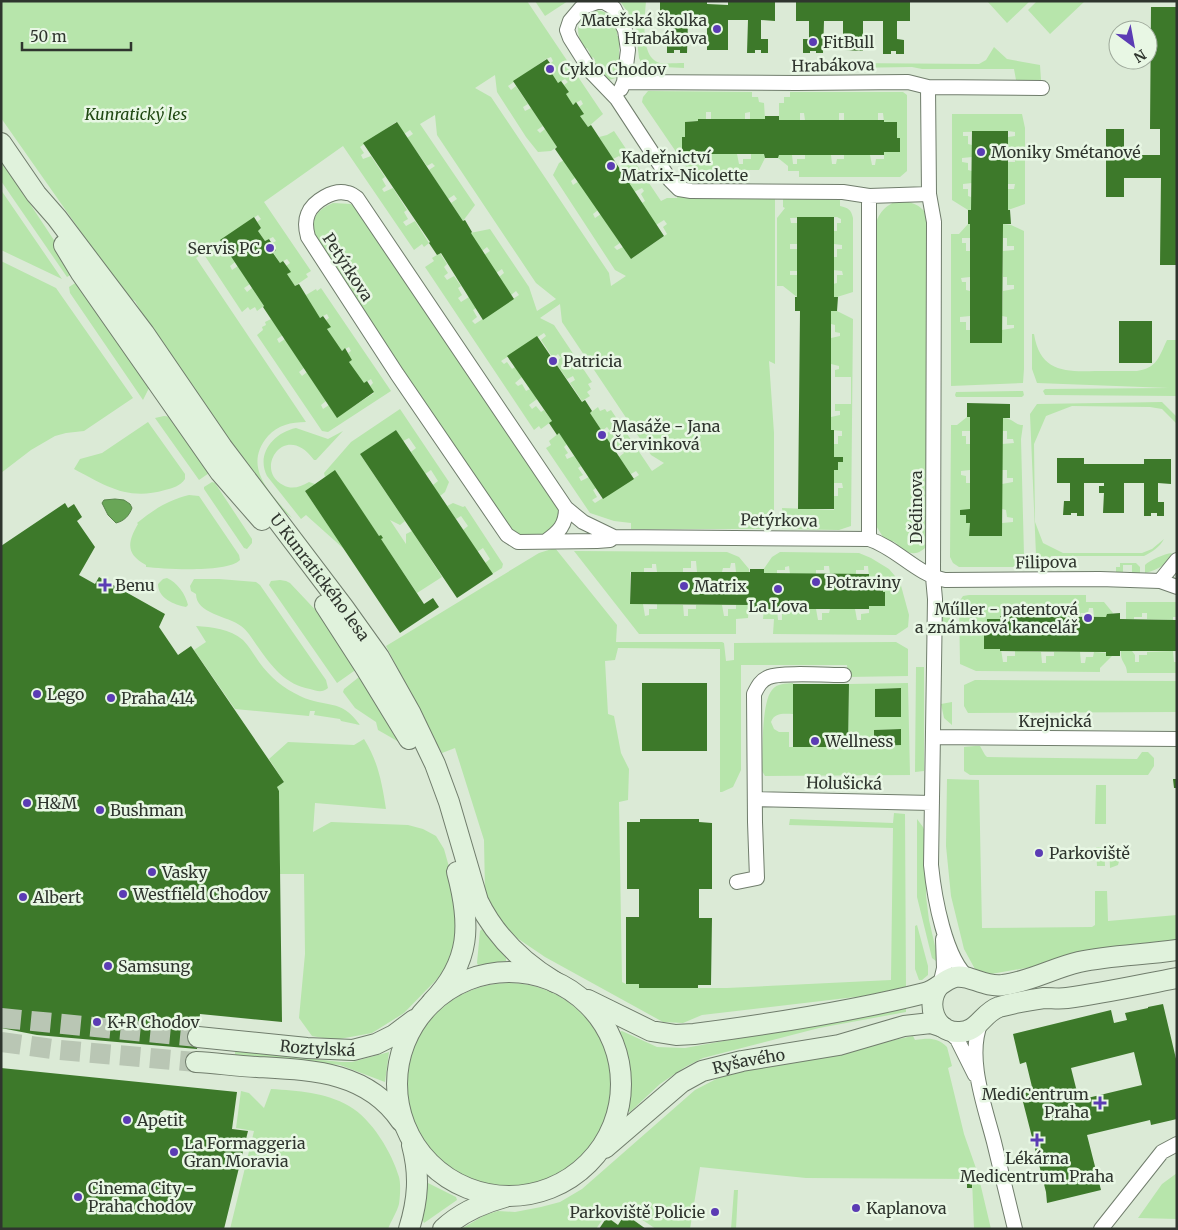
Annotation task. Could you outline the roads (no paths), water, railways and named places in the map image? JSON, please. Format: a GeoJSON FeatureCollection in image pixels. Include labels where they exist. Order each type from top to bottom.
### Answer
{"type":"FeatureCollection","features":[{"type":"Feature","properties":{"kind":"main road","name":"U Kunratického lesa"},"geometry":{"type":"LineString","coordinates":[[1,143],[36,194],[144,333],[222,447],[344,608],[379,658],[411,714],[435,764],[449,802],[478,901],[490,924],[532,966],[560,984]]}},
{"type":"Feature","properties":{"kind":"main road","name":"U Kunratického lesa"},"geometry":{"type":"LineString","coordinates":[[36,194],[50,223],[81,273],[220,472],[267,527],[334,617],[394,712],[420,759],[429,781],[458,875],[465,922],[465,943],[461,960],[449,983],[429,1006]]}},
{"type":"Feature","properties":{"kind":"main road","name":"Ryšavého"},"geometry":{"type":"LineString","coordinates":[[560,984],[641,1027],[662,1034],[676,1035],[730,1030],[855,1008],[927,993],[953,978],[959,977],[991,986],[1000,985],[1018,982],[1069,964],[1087,960],[1177,950]]}},
{"type":"Feature","properties":{"kind":"main road"},"geometry":{"type":"LineString","coordinates":[[409,1229],[416,1202],[418,1174],[397,1095],[398,1068],[406,1040],[413,1026],[429,1006],[456,986],[475,978],[493,973],[523,973],[560,984],[582,1000],[601,1021],[615,1048],[620,1075],[620,1095],[612,1127],[600,1148],[570,1178],[541,1191],[497,1199],[484,1204],[460,1216],[443,1229]]}},
{"type":"Feature","properties":{"kind":"main road","name":"Ryšavého"},"geometry":{"type":"LineString","coordinates":[[584,1166],[682,1082],[702,1071],[742,1060],[839,1045],[904,1026],[931,1023],[954,1032],[963,1032],[973,1029],[999,1007],[1045,998],[1069,998],[1177,978]]}},
{"type":"Feature","properties":{"kind":"main road"},"geometry":{"type":"LineString","coordinates":[[972,980],[981,988],[986,996],[987,1005],[982,1020]]}},
{"type":"Feature","properties":{"kind":"main road"},"geometry":{"type":"LineString","coordinates":[[939,986],[932,1000],[932,1010],[936,1020],[944,1028]]}},
{"type":"Feature","properties":{"kind":"main road","name":"Roztylská"},"geometry":{"type":"LineString","coordinates":[[198,1037],[353,1050],[376,1044],[394,1035],[429,1006]]}},
{"type":"Feature","properties":{"kind":"main road","name":"Roztylská"},"geometry":{"type":"LineString","coordinates":[[196,1062],[291,1069],[350,1079],[383,1099],[406,1129]]}},
{"type":"Feature","properties":{"kind":"main road"},"geometry":{"type":"LineString","coordinates":[[406,1129],[422,1156],[451,1180],[487,1194],[520,1195]]}},
{"type":"Feature","properties":{"kind":"street"},"geometry":{"type":"LineString","coordinates":[[618,99],[624,82],[628,50],[625,30],[614,8],[604,2],[598,2],[581,8],[570,21],[568,30],[570,38],[592,73],[618,99],[670,180],[679,188],[691,191],[843,192],[869,196],[929,194]]}},
{"type":"Feature","properties":{"kind":"street","name":"Hrabákova"},"geometry":{"type":"LineString","coordinates":[[624,82],[796,84],[908,82],[928,87],[1042,88]]}},
{"type":"Feature","properties":{"kind":"street","name":"Dědinova"},"geometry":{"type":"LineString","coordinates":[[928,87],[929,194],[934,222],[933,577],[935,598],[932,865],[934,889],[942,925],[958,965],[963,973],[972,980]]}},
{"type":"Feature","properties":{"kind":"street","name":"Petýrkova"},"geometry":{"type":"LineString","coordinates":[[614,537],[603,541],[518,542],[511,540],[397,374],[308,237],[306,221],[308,213],[313,206],[334,192],[348,193],[357,198],[566,508],[584,522],[614,537],[869,539],[879,542],[933,577]]}},
{"type":"Feature","properties":{"kind":"street"},"geometry":{"type":"LineString","coordinates":[[869,196],[869,539]]}},
{"type":"Feature","properties":{"kind":"street"},"geometry":{"type":"LineString","coordinates":[[546,541],[557,534],[562,527],[566,518],[566,508]]}},
{"type":"Feature","properties":{"kind":"street"},"geometry":{"type":"LineString","coordinates":[[1160,581],[1177,560]]}},
{"type":"Feature","properties":{"kind":"street","name":"Filipova"},"geometry":{"type":"LineString","coordinates":[[933,577],[951,581],[1100,579],[1160,581],[1177,587]]}},
{"type":"Feature","properties":{"kind":"street"},"geometry":{"type":"LineString","coordinates":[[737,882],[757,878],[754,694],[760,683],[770,677],[782,675],[844,675]]}},
{"type":"Feature","properties":{"kind":"street","name":"Krejnická"},"geometry":{"type":"LineString","coordinates":[[933,737],[1177,739]]}},
{"type":"Feature","properties":{"kind":"street","name":"Holušická"},"geometry":{"type":"LineString","coordinates":[[755,799],[932,803]]}},
{"type":"Feature","properties":{"kind":"street","name":"Dědinova"},"geometry":{"type":"LineString","coordinates":[[939,986],[944,968],[942,925]]}},
{"type":"Feature","properties":{"kind":"street"},"geometry":{"type":"LineString","coordinates":[[982,1020],[976,1044],[978,1082],[1015,1229]]}},
{"type":"Feature","properties":{"kind":"street"},"geometry":{"type":"LineString","coordinates":[[944,1028],[957,1039],[978,1082]]}},
{"type":"Feature","properties":{"kind":"street"},"geometry":{"type":"LineString","coordinates":[[1101,1229],[1162,1152],[1177,1144]]}},
{"type":"Feature","properties":{"kind":"tunnel"},"geometry":{"type":"LineString","coordinates":[[1,1018],[198,1037]]}},
{"type":"Feature","properties":{"kind":"tunnel"},"geometry":{"type":"LineString","coordinates":[[1,1042],[60,1050],[196,1062]]}},
{"type":"Feature","properties":{"kind":"place","name":"Mateřská školka Hrabákova"},"geometry":{"type":"Point","coordinates":[717,29]}},
{"type":"Feature","properties":{"kind":"place","name":"FitBull"},"geometry":{"type":"Point","coordinates":[813,42]}},
{"type":"Feature","properties":{"kind":"place","name":"Cyklo Chodov"},"geometry":{"type":"Point","coordinates":[550,69]}},
{"type":"Feature","properties":{"kind":"place","name":"Moniky Smétanové"},"geometry":{"type":"Point","coordinates":[981,152]}},
{"type":"Feature","properties":{"kind":"place","name":"Kadeřnictví Matrix-Nicolette"},"geometry":{"type":"Point","coordinates":[611,166]}},
{"type":"Feature","properties":{"kind":"place","name":"Servis PC"},"geometry":{"type":"Point","coordinates":[270,248]}},
{"type":"Feature","properties":{"kind":"place","name":"Patricia"},"geometry":{"type":"Point","coordinates":[553,361]}},
{"type":"Feature","properties":{"kind":"place","name":"Masáže - Jana Červinková"},"geometry":{"type":"Point","coordinates":[602,435]}},
{"type":"Feature","properties":{"kind":"place","name":"Potraviny"},"geometry":{"type":"Point","coordinates":[816,582]}},
{"type":"Feature","properties":{"kind":"place","name":"Benu"},"geometry":{"type":"Point","coordinates":[105,585]}},
{"type":"Feature","properties":{"kind":"place","name":"Matrix"},"geometry":{"type":"Point","coordinates":[684,586]}},
{"type":"Feature","properties":{"kind":"place","name":"La Lova"},"geometry":{"type":"Point","coordinates":[778,589]}},
{"type":"Feature","properties":{"kind":"place","name":"Műller - patentová a známková kancelář"},"geometry":{"type":"Point","coordinates":[1088,618]}},
{"type":"Feature","properties":{"kind":"place","name":"Lego"},"geometry":{"type":"Point","coordinates":[37,694]}},
{"type":"Feature","properties":{"kind":"place","name":"Praha 414"},"geometry":{"type":"Point","coordinates":[111,698]}},
{"type":"Feature","properties":{"kind":"place","name":"Wellness"},"geometry":{"type":"Point","coordinates":[815,741]}},
{"type":"Feature","properties":{"kind":"place","name":"H&M"},"geometry":{"type":"Point","coordinates":[27,803]}},
{"type":"Feature","properties":{"kind":"place","name":"Bushman"},"geometry":{"type":"Point","coordinates":[100,810]}},
{"type":"Feature","properties":{"kind":"place","name":"Parkoviště"},"geometry":{"type":"Point","coordinates":[1039,853]}},
{"type":"Feature","properties":{"kind":"place","name":"Vasky"},"geometry":{"type":"Point","coordinates":[152,872]}},
{"type":"Feature","properties":{"kind":"place","name":"Westfield Chodov"},"geometry":{"type":"Point","coordinates":[123,894]}},
{"type":"Feature","properties":{"kind":"place","name":"Albert"},"geometry":{"type":"Point","coordinates":[23,897]}},
{"type":"Feature","properties":{"kind":"place","name":"Samsung"},"geometry":{"type":"Point","coordinates":[108,966]}},
{"type":"Feature","properties":{"kind":"place","name":"K+R Chodov"},"geometry":{"type":"Point","coordinates":[97,1022]}},
{"type":"Feature","properties":{"kind":"place","name":"MediCentrum Praha"},"geometry":{"type":"Point","coordinates":[1100,1103]}},
{"type":"Feature","properties":{"kind":"place","name":"Apetit"},"geometry":{"type":"Point","coordinates":[127,1120]}},
{"type":"Feature","properties":{"kind":"place","name":"Lékárna Medicentrum Praha"},"geometry":{"type":"Point","coordinates":[1037,1140]}},
{"type":"Feature","properties":{"kind":"place","name":"La Formaggeria Gran Moravia"},"geometry":{"type":"Point","coordinates":[174,1152]}},
{"type":"Feature","properties":{"kind":"place","name":"Cinema City - Praha chodov"},"geometry":{"type":"Point","coordinates":[78,1197]}},
{"type":"Feature","properties":{"kind":"place","name":"Kaplanova"},"geometry":{"type":"Point","coordinates":[856,1208]}},
{"type":"Feature","properties":{"kind":"place","name":"Parkoviště Policie"},"geometry":{"type":"Point","coordinates":[715,1212]}},
{"type":"Feature","properties":{"kind":"park label","name":"Kunratický les"},"geometry":{"type":"Point","coordinates":[136,114]}}]}
